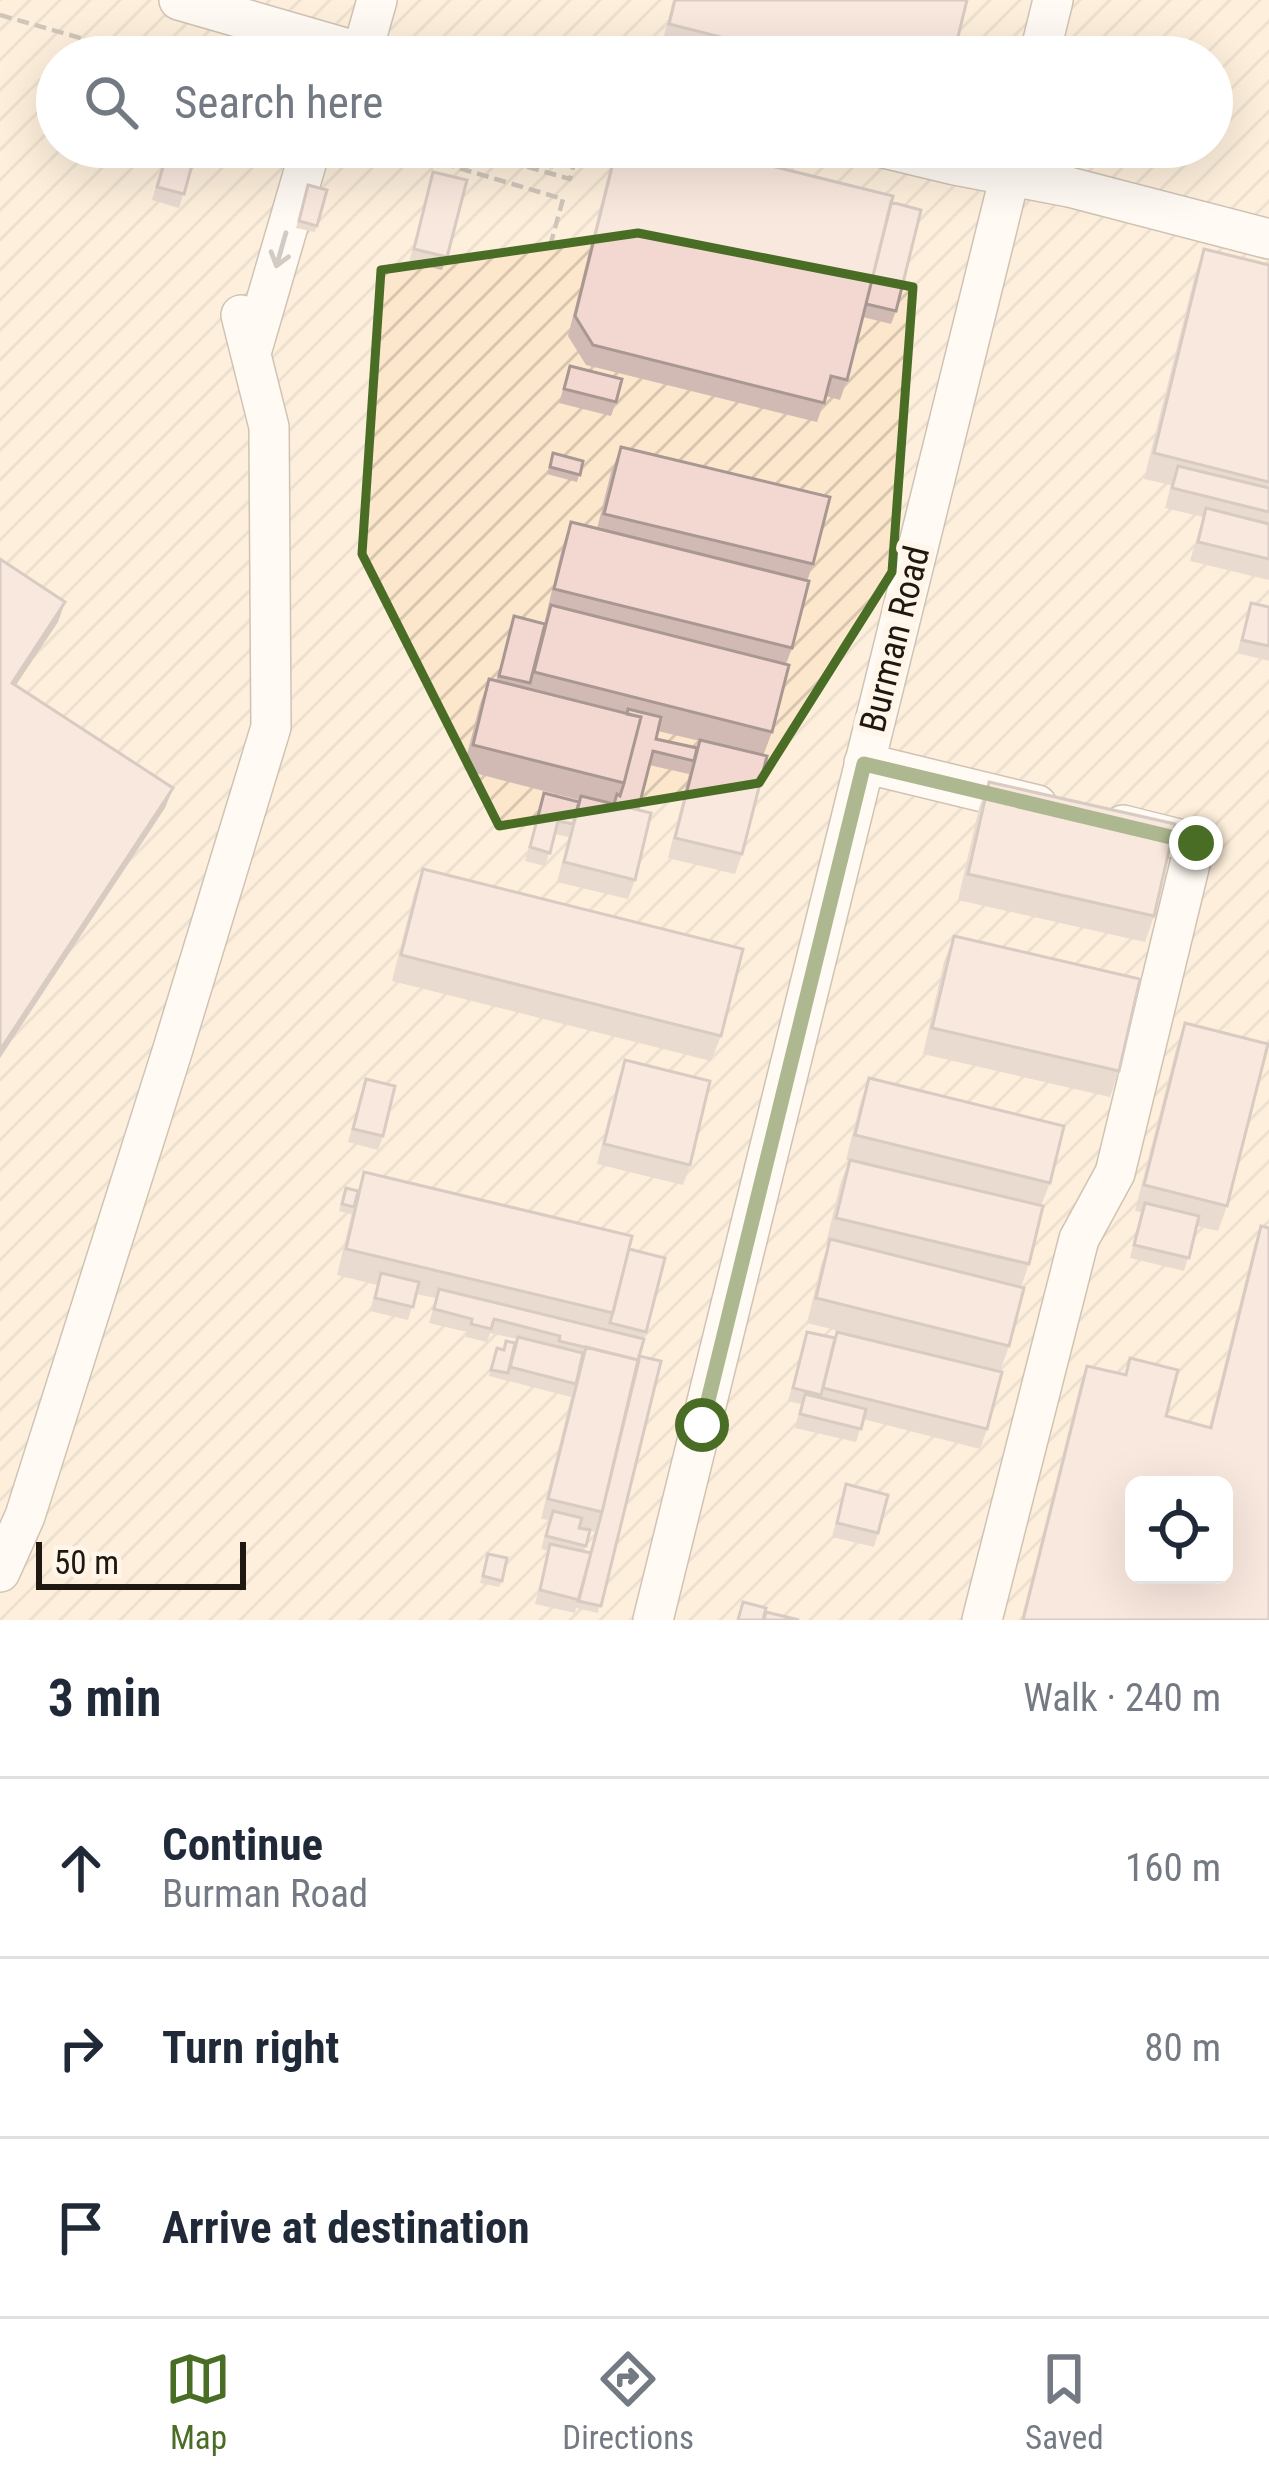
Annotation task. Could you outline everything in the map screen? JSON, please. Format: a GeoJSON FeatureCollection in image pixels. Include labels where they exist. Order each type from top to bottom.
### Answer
{"type":"FeatureCollection","features":[{"type":"Feature","properties":{"kind":"street"},"geometry":{"type":"LineString","coordinates":[[179,0],[290,36]]}},
{"type":"Feature","properties":{"kind":"street"},"geometry":{"type":"LineString","coordinates":[[367,36],[377,0]]}},
{"type":"Feature","properties":{"kind":"street"},"geometry":{"type":"LineString","coordinates":[[1045,36],[1054,0]]}},
{"type":"Feature","properties":{"kind":"street"},"geometry":{"type":"LineString","coordinates":[[250,353],[305,168]]}},
{"type":"Feature","properties":{"kind":"street","name":"Burman Road"},"geometry":{"type":"LineString","coordinates":[[653,1620],[1011,168]]}},
{"type":"Feature","properties":{"kind":"street"},"geometry":{"type":"LineString","coordinates":[[1028,168],[1069,188],[1269,239]]}},
{"type":"Feature","properties":{"kind":"street"},"geometry":{"type":"LineString","coordinates":[[0,1572],[25,1516],[271,728],[269,427],[241,315]]}},
{"type":"Feature","properties":{"kind":"street"},"geometry":{"type":"LineString","coordinates":[[864,764],[1196,843],[1115,1173],[1079,1239],[982,1620]]}},
{"type":"Feature","properties":{"kind":"path"},"geometry":{"type":"LineString","coordinates":[[0,14],[75,36]]}},
{"type":"Feature","properties":{"kind":"path"},"geometry":{"type":"LineString","coordinates":[[458,168],[563,199],[549,250]]}},
{"type":"Feature","properties":{"kind":"path"},"geometry":{"type":"LineString","coordinates":[[531,168],[569,179],[572,168]]}},
{"type":"Feature","properties":{"kind":"highlighted area"},"geometry":{"type":"Polygon","coordinates":[[[638,233],[913,287],[892,572],[759,783],[499,826],[362,554],[381,270],[638,233]]]}},
{"type":"Feature","properties":{"kind":"shaded area"},"geometry":{"type":"Polygon","coordinates":[[[0,0],[1269,0],[1269,1620],[0,1620],[0,0]]]}},
{"type":"Feature","properties":{"kind":"building"},"geometry":{"type":"Polygon","coordinates":[[[675,0],[967,0],[958,36],[717,36],[669,24],[675,0]]]}},
{"type":"Feature","properties":{"kind":"building"},"geometry":{"type":"Polygon","coordinates":[[[163,168],[191,168],[184,194],[157,187],[163,168]]]}},
{"type":"Feature","properties":{"kind":"building"},"geometry":{"type":"Polygon","coordinates":[[[612,168],[780,168],[893,196],[847,380],[831,376],[824,403],[593,345],[575,316],[612,168]]]}},
{"type":"Feature","properties":{"kind":"building"},"geometry":{"type":"Polygon","coordinates":[[[433,172],[467,180],[447,257],[414,249],[433,172]]]}},
{"type":"Feature","properties":{"kind":"building"},"geometry":{"type":"Polygon","coordinates":[[[308,185],[327,190],[317,226],[299,221],[308,185]]]}},
{"type":"Feature","properties":{"kind":"building"},"geometry":{"type":"Polygon","coordinates":[[[891,202],[921,210],[896,311],[866,304],[891,202]]]}},
{"type":"Feature","properties":{"kind":"building"},"geometry":{"type":"Polygon","coordinates":[[[1204,249],[1269,265],[1269,482],[1154,453],[1204,249]]]}},
{"type":"Feature","properties":{"kind":"building"},"geometry":{"type":"Polygon","coordinates":[[[570,366],[622,379],[616,402],[564,389],[570,366]]]}},
{"type":"Feature","properties":{"kind":"building"},"geometry":{"type":"Polygon","coordinates":[[[621,447],[830,497],[813,564],[604,514],[621,447]]]}},
{"type":"Feature","properties":{"kind":"building"},"geometry":{"type":"Polygon","coordinates":[[[553,453],[583,461],[580,475],[550,467],[553,453]]]}},
{"type":"Feature","properties":{"kind":"building"},"geometry":{"type":"Polygon","coordinates":[[[1178,466],[1269,488],[1269,512],[1172,488],[1178,466]]]}},
{"type":"Feature","properties":{"kind":"building"},"geometry":{"type":"Polygon","coordinates":[[[1206,508],[1269,524],[1269,559],[1198,542],[1206,508]]]}},
{"type":"Feature","properties":{"kind":"building"},"geometry":{"type":"Polygon","coordinates":[[[571,522],[809,581],[792,648],[554,589],[571,522]]]}},
{"type":"Feature","properties":{"kind":"building"},"geometry":{"type":"Polygon","coordinates":[[[0,559],[65,602],[12,683],[173,788],[0,1050],[0,559]]]}},
{"type":"Feature","properties":{"kind":"building"},"geometry":{"type":"Polygon","coordinates":[[[1251,603],[1269,607],[1269,646],[1242,640],[1251,603]]]}},
{"type":"Feature","properties":{"kind":"building"},"geometry":{"type":"Polygon","coordinates":[[[551,605],[789,665],[772,732],[534,672],[551,605]]]}},
{"type":"Feature","properties":{"kind":"building"},"geometry":{"type":"Polygon","coordinates":[[[514,616],[545,624],[530,683],[499,676],[514,616]]]}},
{"type":"Feature","properties":{"kind":"building"},"geometry":{"type":"Polygon","coordinates":[[[489,679],[641,717],[624,783],[473,745],[489,679]]]}},
{"type":"Feature","properties":{"kind":"building"},"geometry":{"type":"Polygon","coordinates":[[[628,709],[661,717],[656,739],[697,748],[694,761],[653,751],[638,810],[614,804],[641,717],[627,714],[628,709]]]}},
{"type":"Feature","properties":{"kind":"building"},"geometry":{"type":"Polygon","coordinates":[[[700,740],[767,756],[742,854],[675,838],[700,740]]]}},
{"type":"Feature","properties":{"kind":"building"},"geometry":{"type":"Polygon","coordinates":[[[989,782],[1175,824],[1154,916],[968,874],[989,782]]]}},
{"type":"Feature","properties":{"kind":"building"},"geometry":{"type":"Polygon","coordinates":[[[544,793],[579,802],[573,824],[558,821],[550,853],[530,847],[544,793]]]}},
{"type":"Feature","properties":{"kind":"building"},"geometry":{"type":"Polygon","coordinates":[[[581,796],[651,813],[635,880],[564,862],[581,796]]]}},
{"type":"Feature","properties":{"kind":"building"},"geometry":{"type":"Polygon","coordinates":[[[423,869],[743,949],[721,1036],[401,955],[423,869]]]}},
{"type":"Feature","properties":{"kind":"building"},"geometry":{"type":"Polygon","coordinates":[[[954,936],[1140,979],[1119,1071],[932,1028],[954,936]]]}},
{"type":"Feature","properties":{"kind":"building"},"geometry":{"type":"Polygon","coordinates":[[[1185,1023],[1268,1044],[1227,1206],[1144,1185],[1185,1023]]]}},
{"type":"Feature","properties":{"kind":"building"},"geometry":{"type":"Polygon","coordinates":[[[625,1060],[710,1081],[690,1165],[604,1144],[625,1060]]]}},
{"type":"Feature","properties":{"kind":"building"},"geometry":{"type":"Polygon","coordinates":[[[869,1078],[1064,1126],[1050,1183],[855,1135],[869,1078]]]}},
{"type":"Feature","properties":{"kind":"building"},"geometry":{"type":"Polygon","coordinates":[[[366,1079],[395,1086],[383,1136],[353,1129],[366,1079]]]}},
{"type":"Feature","properties":{"kind":"building"},"geometry":{"type":"Polygon","coordinates":[[[850,1160],[1043,1206],[1029,1264],[836,1218],[850,1160]]]}},
{"type":"Feature","properties":{"kind":"building"},"geometry":{"type":"Polygon","coordinates":[[[364,1172],[632,1236],[613,1313],[346,1249],[364,1172]]]}},
{"type":"Feature","properties":{"kind":"building"},"geometry":{"type":"Polygon","coordinates":[[[346,1188],[358,1191],[354,1207],[342,1204],[346,1188]]]}},
{"type":"Feature","properties":{"kind":"building"},"geometry":{"type":"Polygon","coordinates":[[[1145,1203],[1199,1216],[1189,1258],[1134,1245],[1145,1203]]]}},
{"type":"Feature","properties":{"kind":"building"},"geometry":{"type":"Polygon","coordinates":[[[1261,1226],[1269,1228],[1269,1620],[1023,1620],[1087,1366],[1126,1375],[1130,1358],[1178,1370],[1166,1416],[1211,1428],[1261,1226]]]}},
{"type":"Feature","properties":{"kind":"building"},"geometry":{"type":"Polygon","coordinates":[[[830,1239],[1024,1288],[1009,1346],[816,1298],[830,1239]]]}},
{"type":"Feature","properties":{"kind":"building"},"geometry":{"type":"Polygon","coordinates":[[[629,1249],[665,1258],[646,1332],[610,1323],[629,1249]]]}},
{"type":"Feature","properties":{"kind":"building"},"geometry":{"type":"Polygon","coordinates":[[[381,1273],[419,1282],[413,1307],[375,1298],[381,1273]]]}},
{"type":"Feature","properties":{"kind":"building"},"geometry":{"type":"Polygon","coordinates":[[[439,1289],[644,1339],[638,1360],[494,1319],[491,1329],[471,1324],[472,1319],[434,1309],[439,1289]]]}},
{"type":"Feature","properties":{"kind":"building"},"geometry":{"type":"Polygon","coordinates":[[[807,1332],[835,1338],[821,1395],[793,1388],[807,1332]]]}},
{"type":"Feature","properties":{"kind":"building"},"geometry":{"type":"Polygon","coordinates":[[[837,1332],[1002,1372],[987,1429],[823,1388],[837,1332]]]}},
{"type":"Feature","properties":{"kind":"building"},"geometry":{"type":"Polygon","coordinates":[[[518,1337],[583,1353],[576,1384],[510,1367],[518,1337]]]}},
{"type":"Feature","properties":{"kind":"building"},"geometry":{"type":"Polygon","coordinates":[[[506,1341],[515,1343],[508,1373],[491,1370],[497,1348],[504,1350],[506,1341]]]}},
{"type":"Feature","properties":{"kind":"building"},"geometry":{"type":"Polygon","coordinates":[[[586,1347],[639,1360],[602,1512],[548,1499],[586,1347]]]}},
{"type":"Feature","properties":{"kind":"building"},"geometry":{"type":"Polygon","coordinates":[[[639,1356],[661,1361],[601,1606],[578,1601],[639,1356]]]}},
{"type":"Feature","properties":{"kind":"building"},"geometry":{"type":"Polygon","coordinates":[[[805,1394],[866,1409],[861,1429],[800,1414],[805,1394]]]}},
{"type":"Feature","properties":{"kind":"building"},"geometry":{"type":"Polygon","coordinates":[[[846,1484],[888,1495],[878,1533],[837,1523],[846,1484]]]}},
{"type":"Feature","properties":{"kind":"building"},"geometry":{"type":"Polygon","coordinates":[[[553,1511],[582,1518],[579,1528],[590,1530],[586,1546],[546,1536],[553,1511]]]}},
{"type":"Feature","properties":{"kind":"building"},"geometry":{"type":"Polygon","coordinates":[[[550,1544],[591,1553],[579,1600],[540,1590],[550,1544]]]}},
{"type":"Feature","properties":{"kind":"building"},"geometry":{"type":"Polygon","coordinates":[[[488,1554],[507,1558],[502,1581],[483,1576],[488,1554]]]}},
{"type":"Feature","properties":{"kind":"building"},"geometry":{"type":"Polygon","coordinates":[[[743,1602],[766,1608],[763,1620],[738,1620],[743,1602]]]}},
{"type":"Feature","properties":{"kind":"building"},"geometry":{"type":"Polygon","coordinates":[[[766,1612],[799,1620],[764,1620],[766,1612]]]}},
{"type":"Feature","properties":{"kind":"route"},"geometry":{"type":"LineString","coordinates":[[702,1425],[864,764],[1196,843]]}}]}
